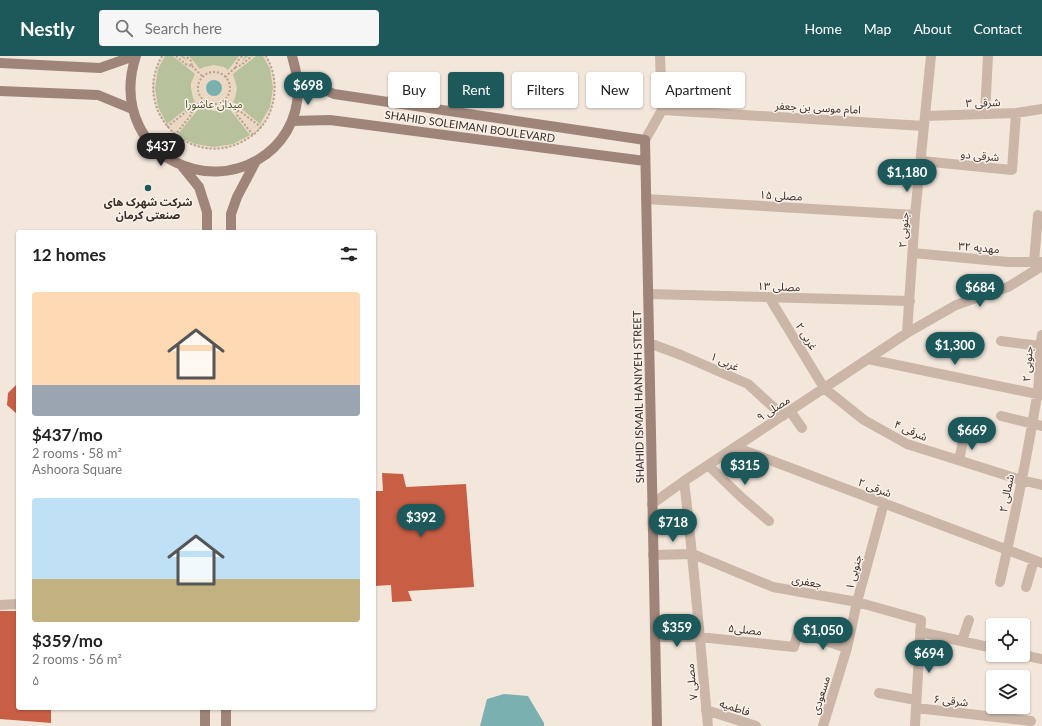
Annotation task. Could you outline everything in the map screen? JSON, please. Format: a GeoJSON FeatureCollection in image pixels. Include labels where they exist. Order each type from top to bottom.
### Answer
{"type":"FeatureCollection","features":[{"type":"Feature","properties":{"kind":"main road"},"geometry":{"type":"LineString","coordinates":[[0,63],[100,68],[135,56]]}},
{"type":"Feature","properties":{"kind":"main road"},"geometry":{"type":"LineString","coordinates":[[135,56],[130,82],[130,99],[132,110],[141,130],[154,147],[162,155],[182,166],[203,171],[225,172],[241,168],[256,161],[277,144],[287,131],[292,121],[298,99],[298,78],[292,56]]}},
{"type":"Feature","properties":{"kind":"main road","name":"SHAHID SOLEIMANI BOULEVARD"},"geometry":{"type":"LineString","coordinates":[[298,78],[334,94],[645,140]]}},
{"type":"Feature","properties":{"kind":"main road"},"geometry":{"type":"LineString","coordinates":[[0,91],[98,95],[132,110]]}},
{"type":"Feature","properties":{"kind":"main road","name":"SHAHID SOLEIMANI BOULEVARD"},"geometry":{"type":"LineString","coordinates":[[292,121],[330,120],[645,161]]}},
{"type":"Feature","properties":{"kind":"main road","name":"SHAHID ISMAIL HANIYEH STREET"},"geometry":{"type":"LineString","coordinates":[[645,140],[657,726]]}},
{"type":"Feature","properties":{"kind":"main road"},"geometry":{"type":"LineString","coordinates":[[231,230],[231,214],[237,197],[256,161]]}},
{"type":"Feature","properties":{"kind":"main road"},"geometry":{"type":"LineString","coordinates":[[182,166],[199,187],[207,212],[207,230]]}},
{"type":"Feature","properties":{"kind":"main road"},"geometry":{"type":"LineString","coordinates":[[205,710],[205,726]]}},
{"type":"Feature","properties":{"kind":"main road"},"geometry":{"type":"LineString","coordinates":[[226,710],[226,726]]}},
{"type":"Feature","properties":{"kind":"street"},"geometry":{"type":"LineString","coordinates":[[645,140],[662,110],[660,56]]}},
{"type":"Feature","properties":{"kind":"street","name":"جنوبی ۲"},"geometry":{"type":"LineString","coordinates":[[907,333],[916,215],[931,56]]}},
{"type":"Feature","properties":{"kind":"street"},"geometry":{"type":"LineString","coordinates":[[985,114],[988,56]]}},
{"type":"Feature","properties":{"kind":"street","name":"شرقی ۳"},"geometry":{"type":"LineString","coordinates":[[925,121],[985,114],[1016,113],[1042,109]]}},
{"type":"Feature","properties":{"kind":"street","name":"امام موسی بن جعفر"},"geometry":{"type":"LineString","coordinates":[[662,110],[925,121]]}},
{"type":"Feature","properties":{"kind":"street","name":"شرقی دو"},"geometry":{"type":"LineString","coordinates":[[922,161],[1012,170],[1016,113]]}},
{"type":"Feature","properties":{"kind":"street","name":"مصلی ۱۵"},"geometry":{"type":"LineString","coordinates":[[646,199],[916,215]]}},
{"type":"Feature","properties":{"kind":"street"},"geometry":{"type":"LineString","coordinates":[[907,333],[956,305],[1008,287],[1039,263],[1038,215]]}},
{"type":"Feature","properties":{"kind":"street","name":"مهدیه ۳۲"},"geometry":{"type":"LineString","coordinates":[[913,253],[1008,262],[1039,263]]}},
{"type":"Feature","properties":{"kind":"street","name":"مصلی ۱۳"},"geometry":{"type":"LineString","coordinates":[[648,294],[910,301]]}},
{"type":"Feature","properties":{"kind":"street","name":"۲ غربی"},"geometry":{"type":"LineString","coordinates":[[769,297],[824,388]]}},
{"type":"Feature","properties":{"kind":"street","name":"مصلی ۹"},"geometry":{"type":"LineString","coordinates":[[652,504],[684,481],[907,333]]}},
{"type":"Feature","properties":{"kind":"street","name":"۲ جنوبی"},"geometry":{"type":"LineString","coordinates":[[1040,394],[1040,346],[1042,335]]}},
{"type":"Feature","properties":{"kind":"street"},"geometry":{"type":"LineString","coordinates":[[1001,341],[1040,346]]}},
{"type":"Feature","properties":{"kind":"street","name":"۱ غربی"},"geometry":{"type":"LineString","coordinates":[[649,343],[682,355],[748,384],[786,413],[802,428]]}},
{"type":"Feature","properties":{"kind":"street"},"geometry":{"type":"LineString","coordinates":[[868,359],[1040,394]]}},
{"type":"Feature","properties":{"kind":"street","name":"۴ شرقی"},"geometry":{"type":"LineString","coordinates":[[824,388],[864,420],[907,444],[1021,480],[1042,485]]}},
{"type":"Feature","properties":{"kind":"street","name":"۲ شمالی"},"geometry":{"type":"LineString","coordinates":[[1000,582],[1021,480],[1037,424],[1040,394]]}},
{"type":"Feature","properties":{"kind":"street"},"geometry":{"type":"LineString","coordinates":[[1001,416],[1037,424]]}},
{"type":"Feature","properties":{"kind":"street"},"geometry":{"type":"LineString","coordinates":[[958,460],[964,437]]}},
{"type":"Feature","properties":{"kind":"street","name":"۲ شرقی"},"geometry":{"type":"LineString","coordinates":[[735,447],[1007,550]]}},
{"type":"Feature","properties":{"kind":"street"},"geometry":{"type":"LineString","coordinates":[[708,465],[741,498],[769,521]]}},
{"type":"Feature","properties":{"kind":"street","name":"مصلی ۷"},"geometry":{"type":"LineString","coordinates":[[684,481],[693,554],[699,637],[708,726]]}},
{"type":"Feature","properties":{"kind":"street","name":"۱ جنوبی"},"geometry":{"type":"LineString","coordinates":[[847,648],[857,602],[884,504]]}},
{"type":"Feature","properties":{"kind":"street"},"geometry":{"type":"LineString","coordinates":[[1007,550],[1038,562],[1026,587]]}},
{"type":"Feature","properties":{"kind":"street"},"geometry":{"type":"LineString","coordinates":[[653,555],[693,554]]}},
{"type":"Feature","properties":{"kind":"street","name":"جعفری"},"geometry":{"type":"LineString","coordinates":[[693,554],[773,587],[857,602],[921,620],[920,632]]}},
{"type":"Feature","properties":{"kind":"street"},"geometry":{"type":"LineString","coordinates":[[0,605],[16,604]]}},
{"type":"Feature","properties":{"kind":"street"},"geometry":{"type":"LineString","coordinates":[[962,641],[969,620]]}},
{"type":"Feature","properties":{"kind":"street","name":"مصلی۵"},"geometry":{"type":"LineString","coordinates":[[699,637],[794,647],[798,632],[847,648]]}},
{"type":"Feature","properties":{"kind":"street"},"geometry":{"type":"LineString","coordinates":[[915,726],[920,632],[986,646]]}},
{"type":"Feature","properties":{"kind":"street"},"geometry":{"type":"LineString","coordinates":[[655,637],[699,637]]}},
{"type":"Feature","properties":{"kind":"street","name":"مسعودی"},"geometry":{"type":"LineString","coordinates":[[822,726],[847,648]]}},
{"type":"Feature","properties":{"kind":"street"},"geometry":{"type":"LineString","coordinates":[[1030,656],[1042,659]]}},
{"type":"Feature","properties":{"kind":"street","name":"۶ شرقی"},"geometry":{"type":"LineString","coordinates":[[879,693],[916,704],[1031,721]]}},
{"type":"Feature","properties":{"kind":"street","name":"فاطمیه"},"geometry":{"type":"LineString","coordinates":[[706,710],[756,726]]}},
{"type":"Feature","properties":{"kind":"path"},"geometry":{"type":"LineString","coordinates":[[162,56],[156,67],[153,88],[156,109],[167,127],[183,141],[193,145],[214,149],[235,146],[253,135],[261,128],[271,109],[275,88],[272,68],[266,56]]}},
{"type":"Feature","properties":{"kind":"path"},"geometry":{"type":"LineString","coordinates":[[176,56],[187,65],[192,66]]}},
{"type":"Feature","properties":{"kind":"path"},"geometry":{"type":"LineString","coordinates":[[186,56],[192,66],[203,77]]}},
{"type":"Feature","properties":{"kind":"path"},"geometry":{"type":"LineString","coordinates":[[225,77],[236,66],[242,56]]}},
{"type":"Feature","properties":{"kind":"path"},"geometry":{"type":"LineString","coordinates":[[236,66],[241,65],[252,56]]}},
{"type":"Feature","properties":{"kind":"path"},"geometry":{"type":"LineString","coordinates":[[212,72],[225,77],[228,81],[230,91],[225,99],[216,104],[211,104],[203,99],[198,90],[200,81],[203,77],[212,72]]}},
{"type":"Feature","properties":{"kind":"path"},"geometry":{"type":"LineString","coordinates":[[167,127],[187,111],[192,110],[203,99]]}},
{"type":"Feature","properties":{"kind":"path"},"geometry":{"type":"LineString","coordinates":[[225,99],[236,110],[241,112],[261,128]]}},
{"type":"Feature","properties":{"kind":"path"},"geometry":{"type":"LineString","coordinates":[[175,135],[191,115],[192,110]]}},
{"type":"Feature","properties":{"kind":"path"},"geometry":{"type":"LineString","coordinates":[[236,110],[237,115],[253,135]]}},
{"type":"Feature","properties":{"kind":"green space","name":"میدان عاشورا"},"geometry":{"type":"Polygon","coordinates":[[[162,56],[266,56],[273,74],[275,87],[274,100],[267,119],[250,137],[229,147],[208,148],[189,143],[173,132],[161,117],[154,98],[154,77],[162,56]]]}},
{"type":"Feature","properties":{"kind":"shaded area"},"geometry":{"type":"Polygon","coordinates":[[[162,56],[165,56],[158,69],[155,88],[158,107],[167,124],[195,102],[191,83],[195,74],[173,56],[180,56],[187,61],[184,56],[189,56],[200,69],[214,65],[224,67],[228,70],[239,56],[245,56],[241,62],[248,56],[256,56],[233,74],[237,88],[233,102],[260,124],[270,107],[273,88],[270,69],[263,56],[266,56],[272,68],[275,88],[274,99],[267,119],[253,135],[235,146],[214,149],[203,148],[183,141],[167,127],[157,109],[154,98],[154,77],[156,67],[162,56]],[[200,107],[178,134],[195,144],[214,147],[233,144],[250,135],[228,107],[219,111],[200,107]]]}},
{"type":"Feature","properties":{"kind":"water"},"geometry":{"type":"Polygon","coordinates":[[[214,80],[220,82],[222,88],[220,94],[214,96],[208,94],[206,88],[208,82],[214,80]]]}},
{"type":"Feature","properties":{"kind":"water"},"geometry":{"type":"Polygon","coordinates":[[[504,694],[528,696],[544,723],[544,726],[480,726],[487,699],[504,694]]]}},
{"type":"Feature","properties":{"kind":"building"},"geometry":{"type":"Polygon","coordinates":[[[16,385],[16,413],[7,405],[8,393],[16,385]]]}},
{"type":"Feature","properties":{"kind":"building"},"geometry":{"type":"Polygon","coordinates":[[[382,473],[403,474],[406,487],[466,484],[474,587],[408,591],[412,601],[392,602],[391,585],[376,586],[376,491],[383,491],[382,473]]]}},
{"type":"Feature","properties":{"kind":"building"},"geometry":{"type":"Polygon","coordinates":[[[0,611],[16,611],[16,710],[51,710],[51,723],[0,719],[0,611]]]}},
{"type":"Feature","properties":{"kind":"place","name":"شرکت شهرک های صنعتی کرمان"},"geometry":{"type":"Point","coordinates":[148,188]}}]}
